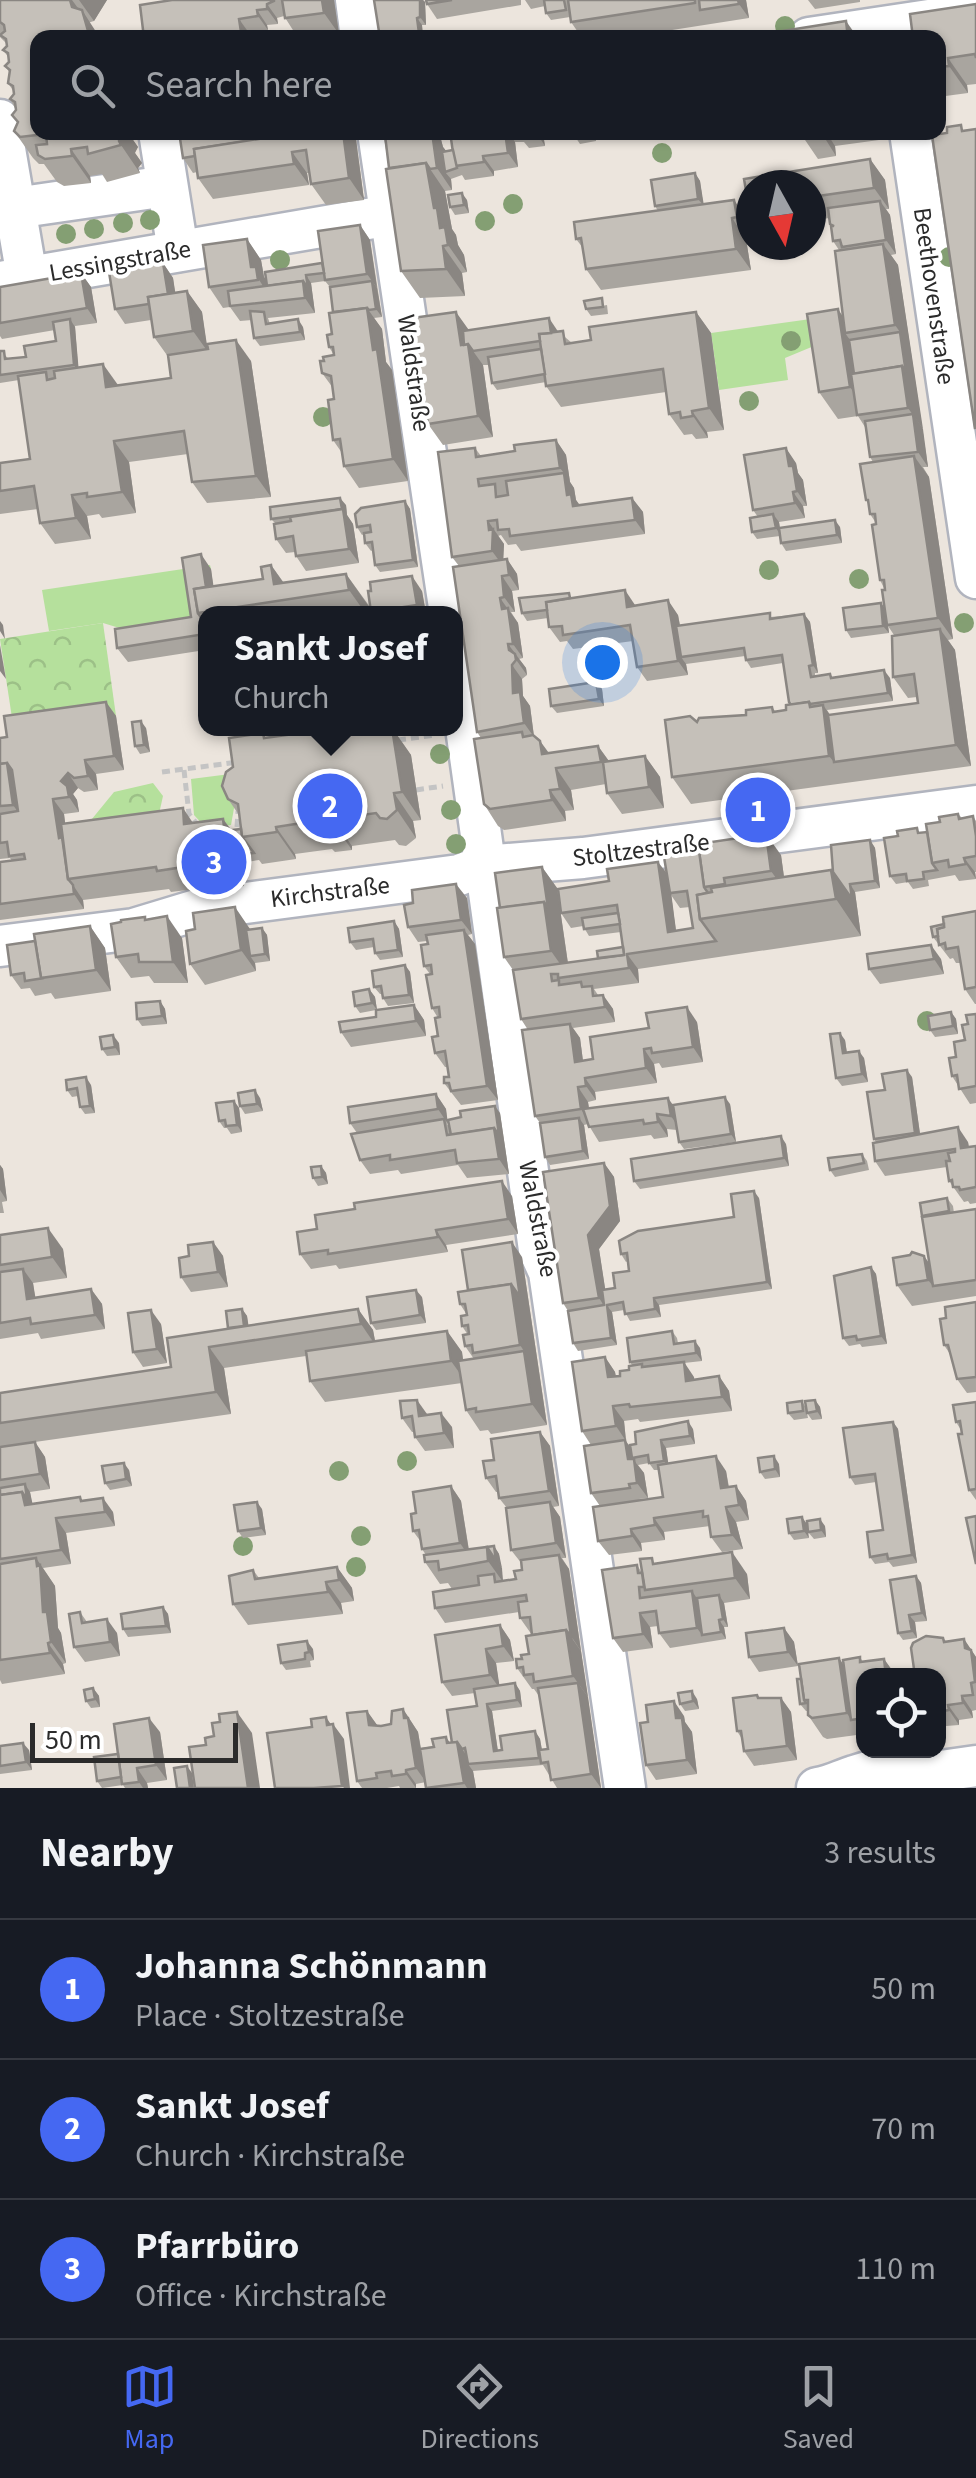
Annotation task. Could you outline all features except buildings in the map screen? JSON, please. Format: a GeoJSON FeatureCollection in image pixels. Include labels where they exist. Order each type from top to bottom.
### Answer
{"type":"FeatureCollection","features":[{"type":"Feature","properties":{"kind":"street"},"geometry":{"type":"LineString","coordinates":[[356,0],[360,30]]}},
{"type":"Feature","properties":{"kind":"street"},"geometry":{"type":"LineString","coordinates":[[849,30],[893,21],[976,13]]}},
{"type":"Feature","properties":{"kind":"street","name":"Lessingstraße"},"geometry":{"type":"LineString","coordinates":[[0,120],[15,208],[13,280],[391,216]]}},
{"type":"Feature","properties":{"kind":"street"},"geometry":{"type":"LineString","coordinates":[[160,140],[178,251]]}},
{"type":"Feature","properties":{"kind":"street","name":"Waldstraße"},"geometry":{"type":"LineString","coordinates":[[379,140],[449,606]]}},
{"type":"Feature","properties":{"kind":"street","name":"Beethovenstraße"},"geometry":{"type":"LineString","coordinates":[[911,140],[976,578]]}},
{"type":"Feature","properties":{"kind":"street"},"geometry":{"type":"LineString","coordinates":[[15,208],[168,186]]}},
{"type":"Feature","properties":{"kind":"street","name":"Waldstraße"},"geometry":{"type":"LineString","coordinates":[[463,704],[539,1250],[549,1272],[625,1788]]}},
{"type":"Feature","properties":{"kind":"street","name":"Stoltzestraße"},"geometry":{"type":"LineString","coordinates":[[483,866],[583,858],[976,806]]}},
{"type":"Feature","properties":{"kind":"street","name":"Kirchstraße"},"geometry":{"type":"LineString","coordinates":[[0,946],[134,928],[200,908],[459,876],[483,866]]}},
{"type":"Feature","properties":{"kind":"street"},"geometry":{"type":"LineString","coordinates":[[880,1788],[908,1784],[934,1772],[976,1766]]}},
{"type":"Feature","properties":{"kind":"street"},"geometry":{"type":"LineString","coordinates":[[833,1787],[852,1776],[884,1769],[908,1767],[934,1772]]}},
{"type":"Feature","properties":{"kind":"path"},"geometry":{"type":"LineString","coordinates":[[392,741],[432,736]]}},
{"type":"Feature","properties":{"kind":"path"},"geometry":{"type":"LineString","coordinates":[[162,772],[242,762],[244,774]]}},
{"type":"Feature","properties":{"kind":"path"},"geometry":{"type":"LineString","coordinates":[[184,770],[189,814],[204,832]]}},
{"type":"Feature","properties":{"kind":"path"},"geometry":{"type":"LineString","coordinates":[[416,790],[425,789]]}},
{"type":"Feature","properties":{"kind":"path"},"geometry":{"type":"LineString","coordinates":[[237,827],[239,807]]}},
{"type":"Feature","properties":{"kind":"path"},"geometry":{"type":"LineString","coordinates":[[220,830],[237,827],[247,835]]}},
{"type":"Feature","properties":{"kind":"green space"},"geometry":{"type":"Polygon","coordinates":[[[854,313],[826,341],[785,358],[788,380],[719,390],[711,333],[854,313]]]}},
{"type":"Feature","properties":{"kind":"green space"},"geometry":{"type":"Polygon","coordinates":[[[210,565],[211,569],[193,572],[198,632],[126,630],[103,623],[49,631],[42,590],[210,565]]]}},
{"type":"Feature","properties":{"kind":"green space"},"geometry":{"type":"Polygon","coordinates":[[[103,623],[116,716],[14,731],[0,639],[103,623]]]}},
{"type":"Feature","properties":{"kind":"green space"},"geometry":{"type":"Polygon","coordinates":[[[238,773],[231,825],[206,828],[194,815],[191,779],[238,773]]]}},
{"type":"Feature","properties":{"kind":"green space"},"geometry":{"type":"Polygon","coordinates":[[[153,783],[163,796],[159,814],[87,825],[114,792],[153,783]]]}},
{"type":"Feature","properties":{"kind":"place","name":"Sankt Josef"},"geometry":{"type":"Point","coordinates":[330,806]}},
{"type":"Feature","properties":{"kind":"place","name":"Johanna Schönmann"},"geometry":{"type":"Point","coordinates":[758,810]}},
{"type":"Feature","properties":{"kind":"place","name":"Pfarrbüro"},"geometry":{"type":"Point","coordinates":[214,862]}}]}
